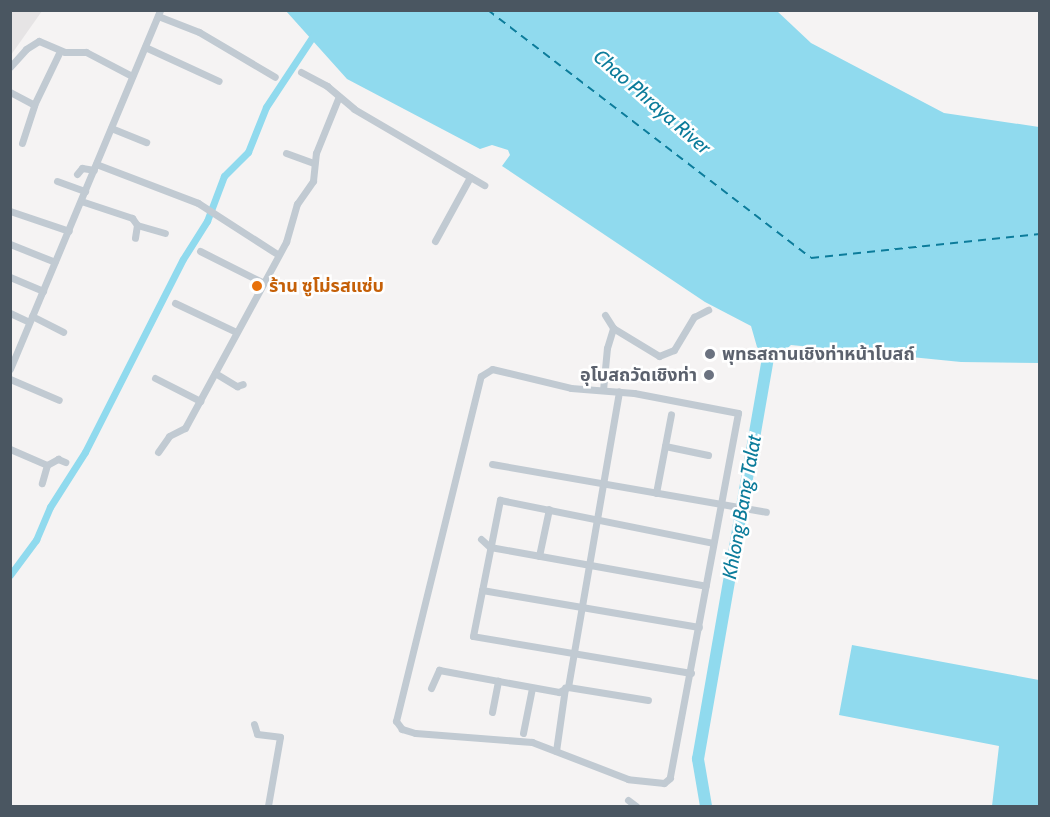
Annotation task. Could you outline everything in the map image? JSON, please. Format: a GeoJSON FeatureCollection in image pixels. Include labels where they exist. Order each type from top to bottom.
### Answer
{"type":"FeatureCollection","features":[{"type":"Feature","properties":{"kind":"street"},"geometry":{"type":"LineString","coordinates":[[10,369],[159,13],[199,32],[275,77]]}},
{"type":"Feature","properties":{"kind":"street"},"geometry":{"type":"LineString","coordinates":[[10,67],[37,41],[60,51],[86,52],[132,76]]}},
{"type":"Feature","properties":{"kind":"street"},"geometry":{"type":"LineString","coordinates":[[145,47],[219,81]]}},
{"type":"Feature","properties":{"kind":"street"},"geometry":{"type":"LineString","coordinates":[[22,142],[34,105],[60,51]]}},
{"type":"Feature","properties":{"kind":"street"},"geometry":{"type":"LineString","coordinates":[[301,72],[339,96],[363,115],[484,185]]}},
{"type":"Feature","properties":{"kind":"street"},"geometry":{"type":"LineString","coordinates":[[10,92],[34,105]]}},
{"type":"Feature","properties":{"kind":"street"},"geometry":{"type":"LineString","coordinates":[[158,452],[169,436],[185,428],[288,237],[297,204],[313,181],[314,163],[339,96]]}},
{"type":"Feature","properties":{"kind":"street"},"geometry":{"type":"LineString","coordinates":[[111,128],[146,142]]}},
{"type":"Feature","properties":{"kind":"street"},"geometry":{"type":"LineString","coordinates":[[286,153],[314,163]]}},
{"type":"Feature","properties":{"kind":"street"},"geometry":{"type":"LineString","coordinates":[[76,174],[82,168],[95,167],[177,193],[210,211],[277,254]]}},
{"type":"Feature","properties":{"kind":"street"},"geometry":{"type":"LineString","coordinates":[[435,241],[470,177]]}},
{"type":"Feature","properties":{"kind":"street"},"geometry":{"type":"LineString","coordinates":[[57,181],[85,191]]}},
{"type":"Feature","properties":{"kind":"street"},"geometry":{"type":"LineString","coordinates":[[81,201],[132,218],[137,225],[165,233]]}},
{"type":"Feature","properties":{"kind":"street"},"geometry":{"type":"LineString","coordinates":[[10,211],[69,231]]}},
{"type":"Feature","properties":{"kind":"street"},"geometry":{"type":"LineString","coordinates":[[135,238],[137,225]]}},
{"type":"Feature","properties":{"kind":"street"},"geometry":{"type":"LineString","coordinates":[[10,244],[55,262]]}},
{"type":"Feature","properties":{"kind":"street"},"geometry":{"type":"LineString","coordinates":[[200,252],[262,282]]}},
{"type":"Feature","properties":{"kind":"street"},"geometry":{"type":"LineString","coordinates":[[10,277],[43,291]]}},
{"type":"Feature","properties":{"kind":"street"},"geometry":{"type":"LineString","coordinates":[[175,303],[236,332]]}},
{"type":"Feature","properties":{"kind":"street"},"geometry":{"type":"LineString","coordinates":[[605,315],[613,328],[652,354],[666,355],[674,350],[694,317],[708,310]]}},
{"type":"Feature","properties":{"kind":"street"},"geometry":{"type":"LineString","coordinates":[[10,313],[63,332]]}},
{"type":"Feature","properties":{"kind":"street"},"geometry":{"type":"LineString","coordinates":[[603,390],[607,348],[613,328]]}},
{"type":"Feature","properties":{"kind":"street"},"geometry":{"type":"LineString","coordinates":[[492,369],[571,388],[619,391],[738,412],[719,504],[691,673],[670,778],[664,783],[628,779],[532,742],[415,733],[402,729],[396,721],[481,376],[492,369]]}},
{"type":"Feature","properties":{"kind":"street"},"geometry":{"type":"LineString","coordinates":[[215,373],[237,386],[243,384]]}},
{"type":"Feature","properties":{"kind":"street"},"geometry":{"type":"LineString","coordinates":[[155,378],[200,401]]}},
{"type":"Feature","properties":{"kind":"street"},"geometry":{"type":"LineString","coordinates":[[10,379],[60,400]]}},
{"type":"Feature","properties":{"kind":"street"},"geometry":{"type":"LineString","coordinates":[[556,751],[619,391]]}},
{"type":"Feature","properties":{"kind":"street"},"geometry":{"type":"LineString","coordinates":[[656,493],[671,414]]}},
{"type":"Feature","properties":{"kind":"street"},"geometry":{"type":"LineString","coordinates":[[665,446],[708,455]]}},
{"type":"Feature","properties":{"kind":"street"},"geometry":{"type":"LineString","coordinates":[[10,449],[47,465]]}},
{"type":"Feature","properties":{"kind":"street"},"geometry":{"type":"LineString","coordinates":[[42,483],[47,465],[58,459],[66,462]]}},
{"type":"Feature","properties":{"kind":"street"},"geometry":{"type":"LineString","coordinates":[[492,464],[766,512]]}},
{"type":"Feature","properties":{"kind":"street"},"geometry":{"type":"LineString","coordinates":[[691,673],[473,637],[500,500],[713,543]]}},
{"type":"Feature","properties":{"kind":"street"},"geometry":{"type":"LineString","coordinates":[[539,556],[549,509]]}},
{"type":"Feature","properties":{"kind":"street"},"geometry":{"type":"LineString","coordinates":[[481,539],[490,547],[706,586]]}},
{"type":"Feature","properties":{"kind":"street"},"geometry":{"type":"LineString","coordinates":[[482,590],[699,627]]}},
{"type":"Feature","properties":{"kind":"street"},"geometry":{"type":"LineString","coordinates":[[430,688],[437,670],[559,692],[566,687],[648,700]]}},
{"type":"Feature","properties":{"kind":"street"},"geometry":{"type":"LineString","coordinates":[[492,712],[498,681]]}},
{"type":"Feature","properties":{"kind":"street"},"geometry":{"type":"LineString","coordinates":[[523,734],[532,688]]}},
{"type":"Feature","properties":{"kind":"street"},"geometry":{"type":"LineString","coordinates":[[254,724],[256,734],[280,737],[268,807]]}},
{"type":"Feature","properties":{"kind":"street"},"geometry":{"type":"LineString","coordinates":[[628,800],[636,807]]}},
{"type":"Feature","properties":{"kind":"shaded area"},"geometry":{"type":"Polygon","coordinates":[[[10,11],[42,11],[11,55],[10,11]]]}},
{"type":"Feature","properties":{"kind":"water","name":"Chao Phraya River"},"geometry":{"type":"Polygon","coordinates":[[[286,11],[777,11],[811,43],[944,113],[1039,127],[1039,363],[961,362],[791,345],[773,361],[757,347],[751,326],[705,302],[502,166],[510,155],[508,150],[492,145],[480,149],[347,79],[286,11]]]}},
{"type":"Feature","properties":{"kind":"water"},"geometry":{"type":"Polygon","coordinates":[[[852,645],[1039,680],[1039,806],[992,806],[999,746],[839,715],[852,645]]]}},
{"type":"Feature","properties":{"kind":"waterway"},"geometry":{"type":"LineString","coordinates":[[10,575],[36,540],[50,507],[85,452],[183,259],[207,221],[224,176],[248,152],[266,107],[315,33]]}},
{"type":"Feature","properties":{"kind":"waterway","name":"Khlong Bang Talat"},"geometry":{"type":"LineString","coordinates":[[706,806],[698,759],[771,342]]}},
{"type":"Feature","properties":{"kind":"ferry route"},"geometry":{"type":"LineString","coordinates":[[488,10],[811,258],[1040,234]]}},
{"type":"Feature","properties":{"kind":"place","name":"ร้าน ซูโม่รสแซ่บ"},"geometry":{"type":"Point","coordinates":[257,286]}},
{"type":"Feature","properties":{"kind":"place","name":"พุทธสถานเชิงท่าหน้าโบสถ์"},"geometry":{"type":"Point","coordinates":[710,354]}},
{"type":"Feature","properties":{"kind":"place","name":"อุโบสถวัดเชิงท่า"},"geometry":{"type":"Point","coordinates":[709,375]}}]}
